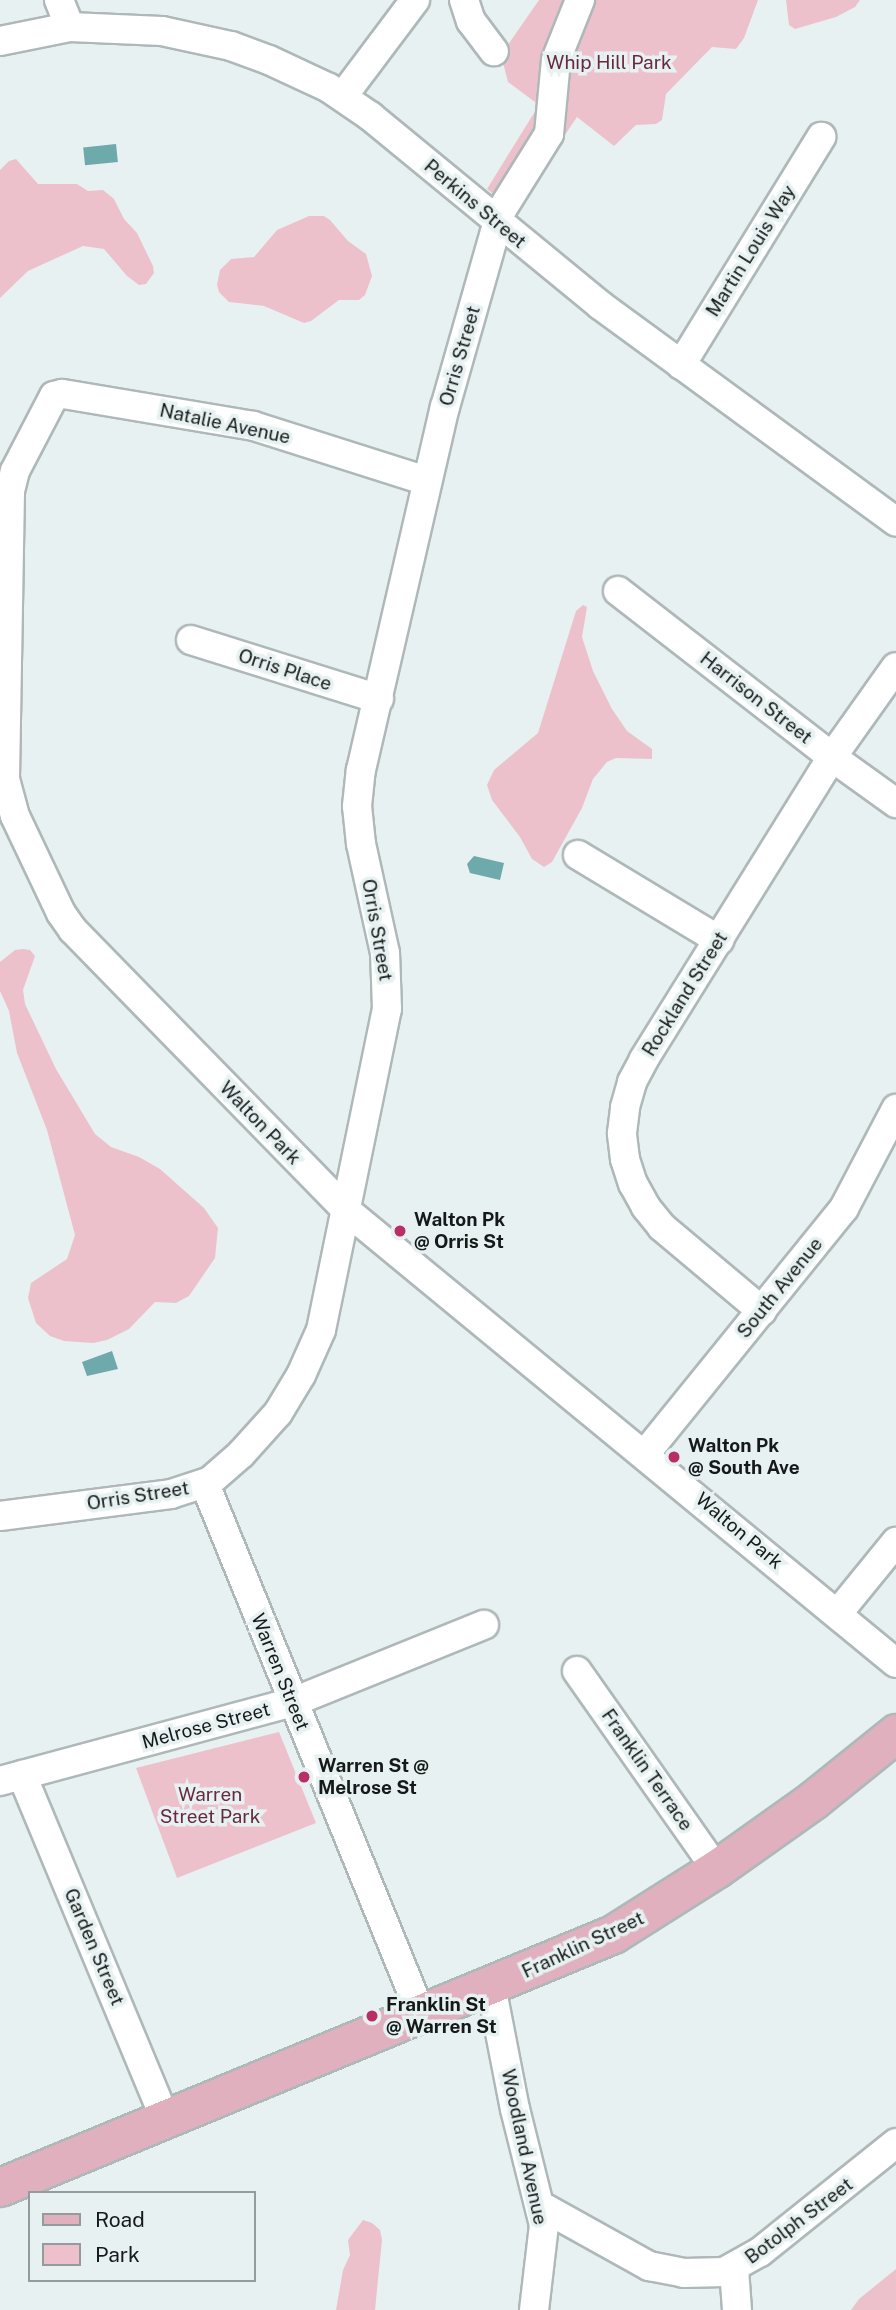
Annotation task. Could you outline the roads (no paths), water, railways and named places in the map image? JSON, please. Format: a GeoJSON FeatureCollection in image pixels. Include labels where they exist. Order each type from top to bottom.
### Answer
{"type":"FeatureCollection","features":[{"type":"Feature","properties":{"kind":"main road","name":"Franklin Street"},"geometry":{"type":"LineString","coordinates":[[0,2187],[613,1934],[716,1869],[813,1800],[896,1732]]}},
{"type":"Feature","properties":{"kind":"street"},"geometry":{"type":"LineString","coordinates":[[59,0],[71,27]]}},
{"type":"Feature","properties":{"kind":"street"},"geometry":{"type":"LineString","coordinates":[[343,96],[415,0]]}},
{"type":"Feature","properties":{"kind":"street"},"geometry":{"type":"LineString","coordinates":[[464,0],[471,21],[494,51]]}},
{"type":"Feature","properties":{"kind":"street","name":"Orris Street"},"geometry":{"type":"LineString","coordinates":[[0,1516],[171,1494],[205,1484],[222,1472],[266,1428],[301,1375],[324,1317],[387,1009],[385,953],[361,845],[357,806],[361,770],[445,407],[498,222],[507,201],[548,134],[559,48],[580,0]]}},
{"type":"Feature","properties":{"kind":"street","name":"Perkins Street"},"geometry":{"type":"LineString","coordinates":[[0,41],[71,27],[162,31],[231,46],[270,60],[343,96],[555,271],[896,522]]}},
{"type":"Feature","properties":{"kind":"street","name":"Martin Louis Way"},"geometry":{"type":"LineString","coordinates":[[681,365],[821,137]]}},
{"type":"Feature","properties":{"kind":"street","name":"Natalie Avenue"},"geometry":{"type":"LineString","coordinates":[[59,394],[254,426],[427,481]]}},
{"type":"Feature","properties":{"kind":"street","name":"Walton Park"},"geometry":{"type":"LineString","coordinates":[[59,394],[52,398],[46,409],[15,471],[10,491],[5,779],[10,803],[66,921],[347,1211],[896,1663]]}},
{"type":"Feature","properties":{"kind":"street","name":"Harrison Street"},"geometry":{"type":"LineString","coordinates":[[618,591],[832,757],[896,803]]}},
{"type":"Feature","properties":{"kind":"street","name":"Orris Place"},"geometry":{"type":"LineString","coordinates":[[191,640],[379,699]]}},
{"type":"Feature","properties":{"kind":"street","name":"Rockland Street"},"geometry":{"type":"LineString","coordinates":[[762,1311],[654,1217],[633,1184],[623,1146],[625,1107],[632,1083],[719,940],[832,757],[896,667]]}},
{"type":"Feature","properties":{"kind":"street"},"geometry":{"type":"LineString","coordinates":[[578,855],[719,940]]}},
{"type":"Feature","properties":{"kind":"street","name":"South Avenue"},"geometry":{"type":"LineString","coordinates":[[645,1454],[844,1208],[896,1109]]}},
{"type":"Feature","properties":{"kind":"street","name":"Warren Street"},"geometry":{"type":"LineString","coordinates":[[205,1484],[421,2014]]}},
{"type":"Feature","properties":{"kind":"street"},"geometry":{"type":"LineString","coordinates":[[838,1613],[896,1542]]}},
{"type":"Feature","properties":{"kind":"street","name":"Melrose Street"},"geometry":{"type":"LineString","coordinates":[[11,1778],[293,1702],[484,1625]]}},
{"type":"Feature","properties":{"kind":"street","name":"Franklin Terrace"},"geometry":{"type":"LineString","coordinates":[[577,1671],[716,1869]]}},
{"type":"Feature","properties":{"kind":"street","name":"Garden Street"},"geometry":{"type":"LineString","coordinates":[[11,1778],[166,2119]]}},
{"type":"Feature","properties":{"kind":"street","name":"Woodland Avenue"},"geometry":{"type":"LineString","coordinates":[[491,1986],[513,2098],[541,2206],[543,2245],[534,2310]]}},
{"type":"Feature","properties":{"kind":"street","name":"Botolph Street"},"geometry":{"type":"LineString","coordinates":[[541,2206],[649,2266],[698,2274],[734,2269],[816,2209],[896,2143]]}},
{"type":"Feature","properties":{"kind":"street"},"geometry":{"type":"LineString","coordinates":[[734,2269],[737,2310]]}},
{"type":"Feature","properties":{"kind":"water"},"geometry":{"type":"Polygon","coordinates":[[[116,144],[118,162],[85,165],[83,147],[116,144]]]}},
{"type":"Feature","properties":{"kind":"water"},"geometry":{"type":"Polygon","coordinates":[[[474,856],[504,863],[500,880],[470,873],[467,864],[474,856]]]}},
{"type":"Feature","properties":{"kind":"water"},"geometry":{"type":"Polygon","coordinates":[[[112,1351],[118,1369],[87,1376],[82,1362],[112,1351]]]}},
{"type":"Feature","properties":{"kind":"place","name":"Walton Pk @ Orris St"},"geometry":{"type":"Point","coordinates":[400,1231]}},
{"type":"Feature","properties":{"kind":"place","name":"Walton Pk @ South Ave"},"geometry":{"type":"Point","coordinates":[674,1457]}},
{"type":"Feature","properties":{"kind":"place","name":"Warren St @ Melrose St"},"geometry":{"type":"Point","coordinates":[304,1777]}},
{"type":"Feature","properties":{"kind":"place","name":"Franklin St @ Warren St"},"geometry":{"type":"Point","coordinates":[372,2016]}},
{"type":"Feature","properties":{"kind":"park label","name":"Whip Hill Park"},"geometry":{"type":"Point","coordinates":[609,63]}},
{"type":"Feature","properties":{"kind":"park label","name":"Warren Street Park"},"geometry":{"type":"Point","coordinates":[210,1806]}}]}
